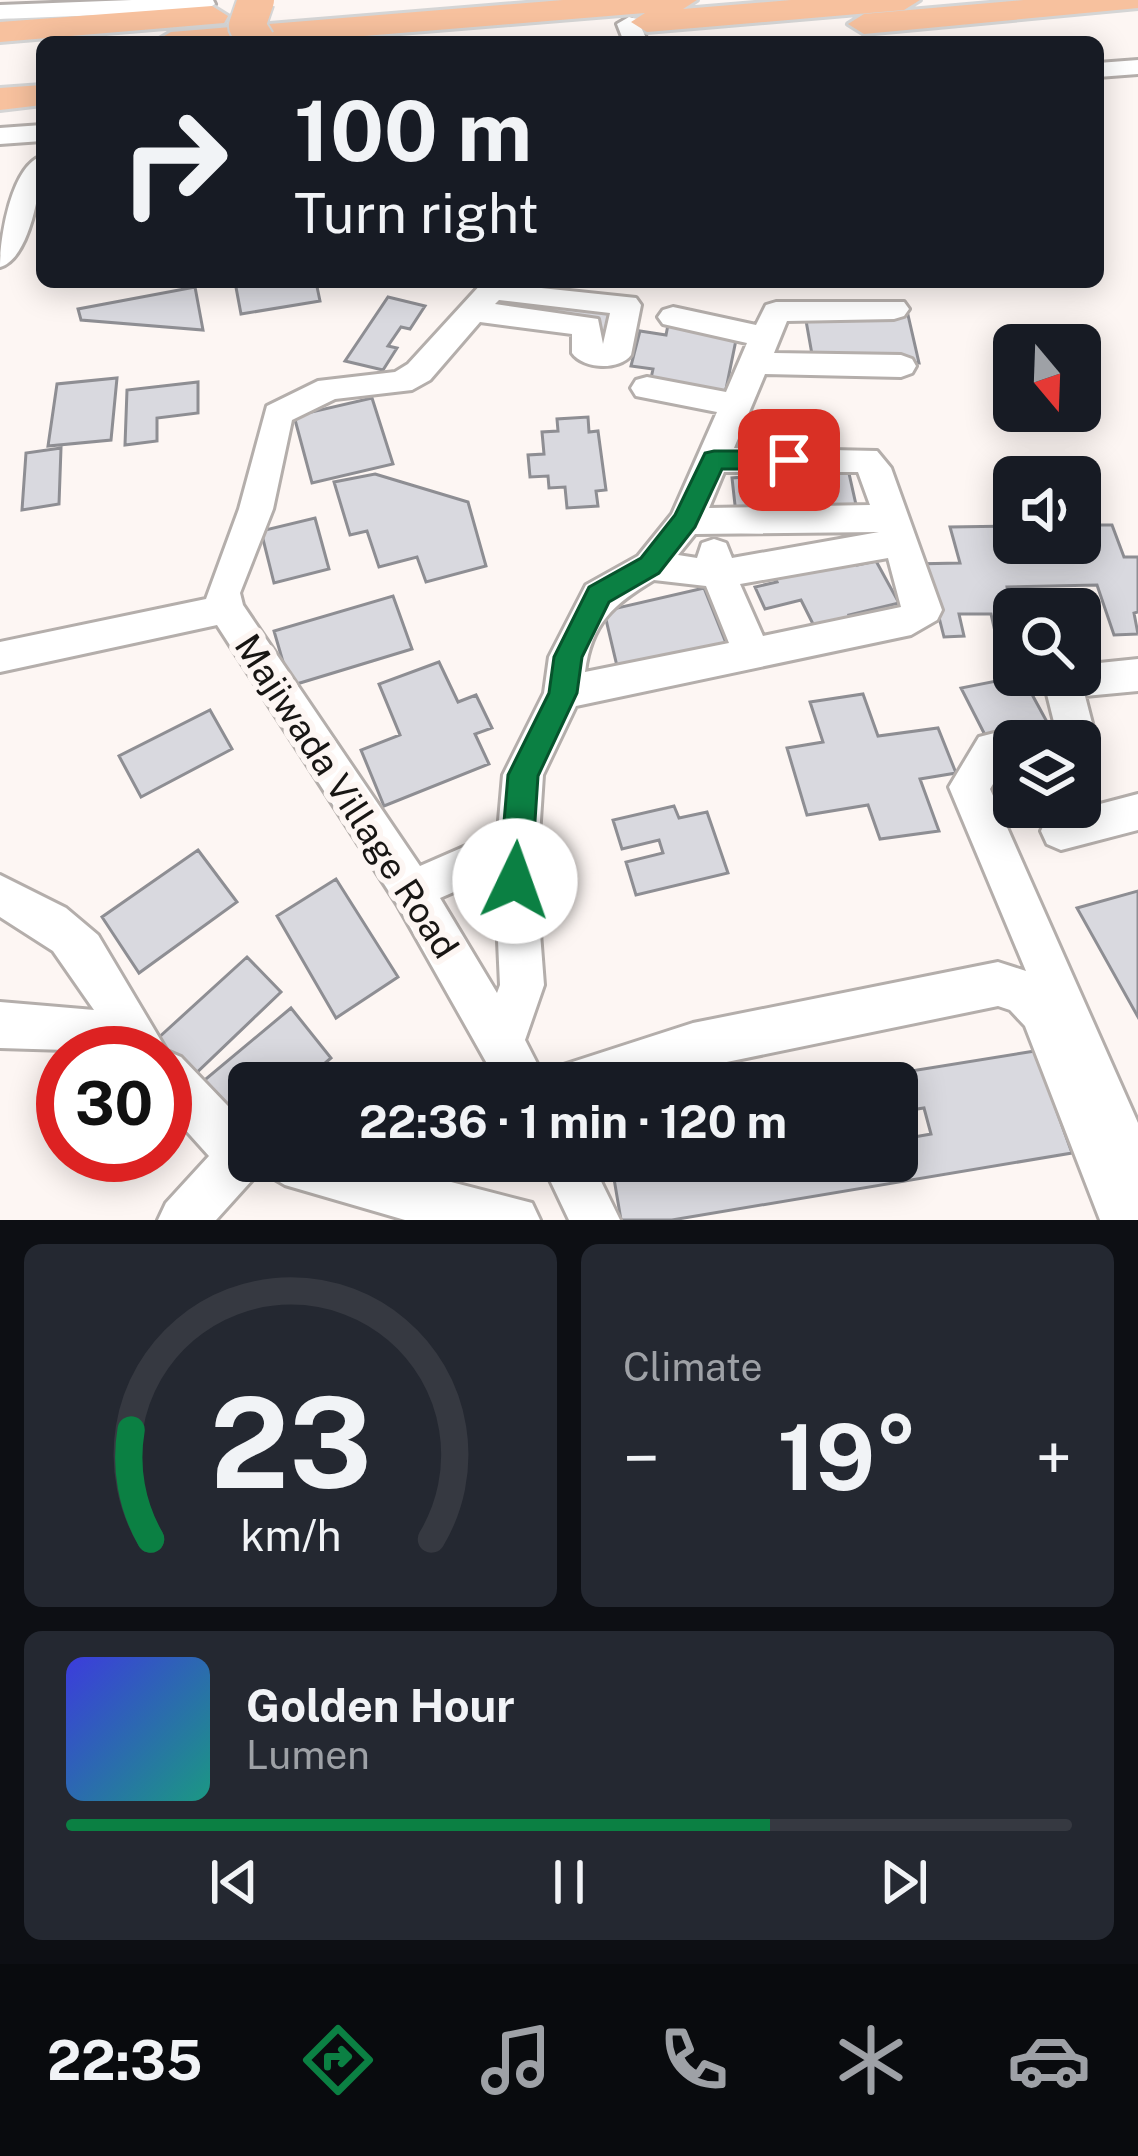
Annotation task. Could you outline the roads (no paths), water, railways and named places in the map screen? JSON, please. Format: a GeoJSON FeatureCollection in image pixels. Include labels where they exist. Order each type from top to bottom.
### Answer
{"type":"FeatureCollection","features":[{"type":"Feature","properties":{"kind":"highway"},"geometry":{"type":"LineString","coordinates":[[253,36],[247,26],[249,9],[256,0]]}},
{"type":"Feature","properties":{"kind":"highway"},"geometry":{"type":"LineString","coordinates":[[209,36],[416,0]]}},
{"type":"Feature","properties":{"kind":"highway"},"geometry":{"type":"LineString","coordinates":[[0,31],[681,0]]}},
{"type":"Feature","properties":{"kind":"highway"},"geometry":{"type":"LineString","coordinates":[[559,36],[633,33],[904,0]]}},
{"type":"Feature","properties":{"kind":"highway"},"geometry":{"type":"LineString","coordinates":[[733,36],[1132,0]]}},
{"type":"Feature","properties":{"kind":"highway"},"geometry":{"type":"LineString","coordinates":[[0,31],[219,2]]}},
{"type":"Feature","properties":{"kind":"highway"},"geometry":{"type":"LineString","coordinates":[[0,57],[36,55]]}},
{"type":"Feature","properties":{"kind":"highway"},"geometry":{"type":"LineString","coordinates":[[0,98],[36,95]]}},
{"type":"Feature","properties":{"kind":"street"},"geometry":{"type":"LineString","coordinates":[[0,12],[219,2]]}},
{"type":"Feature","properties":{"kind":"street"},"geometry":{"type":"LineString","coordinates":[[1104,70],[1138,67]]}},
{"type":"Feature","properties":{"kind":"street"},"geometry":{"type":"LineString","coordinates":[[0,136],[36,133]]}},
{"type":"Feature","properties":{"kind":"street"},"geometry":{"type":"LineString","coordinates":[[0,258],[36,177]]}},
{"type":"Feature","properties":{"kind":"street"},"geometry":{"type":"LineString","coordinates":[[502,296],[608,296]]}},
{"type":"Feature","properties":{"kind":"street","name":"Majiwada Village Road"},"geometry":{"type":"LineString","coordinates":[[502,296],[419,372],[401,382],[329,389],[278,414],[256,509],[222,593],[226,609],[412,890],[513,1062]]}},
{"type":"Feature","properties":{"kind":"street"},"geometry":{"type":"LineString","coordinates":[[502,1040],[522,985],[516,844],[523,775],[563,693],[568,657],[599,595],[650,566],[697,520],[714,460],[776,312],[894,309]]}},
{"type":"Feature","properties":{"kind":"street"},"geometry":{"type":"LineString","coordinates":[[673,317],[760,350],[901,366]]}},
{"type":"Feature","properties":{"kind":"street"},"geometry":{"type":"LineString","coordinates":[[647,388],[738,405]]}},
{"type":"Feature","properties":{"kind":"street"},"geometry":{"type":"LineString","coordinates":[[563,693],[911,620],[924,610],[875,469],[865,460],[714,460]]}},
{"type":"Feature","properties":{"kind":"street"},"geometry":{"type":"LineString","coordinates":[[697,520],[896,530]]}},
{"type":"Feature","properties":{"kind":"street"},"geometry":{"type":"LineString","coordinates":[[697,520],[746,640]]}},
{"type":"Feature","properties":{"kind":"street"},"geometry":{"type":"LineString","coordinates":[[650,566],[718,574],[896,530]]}},
{"type":"Feature","properties":{"kind":"street"},"geometry":{"type":"LineString","coordinates":[[0,657],[226,609]]}},
{"type":"Feature","properties":{"kind":"street"},"geometry":{"type":"LineString","coordinates":[[1072,720],[1063,682],[1138,675]]}},
{"type":"Feature","properties":{"kind":"street"},"geometry":{"type":"LineString","coordinates":[[993,751],[969,788],[1138,1179]]}},
{"type":"Feature","properties":{"kind":"street"},"geometry":{"type":"LineString","coordinates":[[1061,831],[1138,812]]}},
{"type":"Feature","properties":{"kind":"street"},"geometry":{"type":"LineString","coordinates":[[412,890],[516,844]]}},
{"type":"Feature","properties":{"kind":"street"},"geometry":{"type":"LineString","coordinates":[[0,895],[52,919],[86,950],[128,1026]]}},
{"type":"Feature","properties":{"kind":"street"},"geometry":{"type":"LineString","coordinates":[[641,1062],[693,1046],[998,984],[1024,992],[1042,1011],[1125,1220]]}},
{"type":"Feature","properties":{"kind":"street"},"geometry":{"type":"LineString","coordinates":[[0,1025],[36,1030]]}},
{"type":"Feature","properties":{"kind":"street"},"geometry":{"type":"LineString","coordinates":[[192,1097],[228,1130]]}},
{"type":"Feature","properties":{"kind":"street"},"geometry":{"type":"LineString","coordinates":[[183,1220],[230,1182]]}},
{"type":"Feature","properties":{"kind":"street"},"geometry":{"type":"LineString","coordinates":[[349,1182],[466,1213],[515,1220]]}},
{"type":"Feature","properties":{"kind":"street"},"geometry":{"type":"LineString","coordinates":[[576,1182],[595,1220]]}}]}
